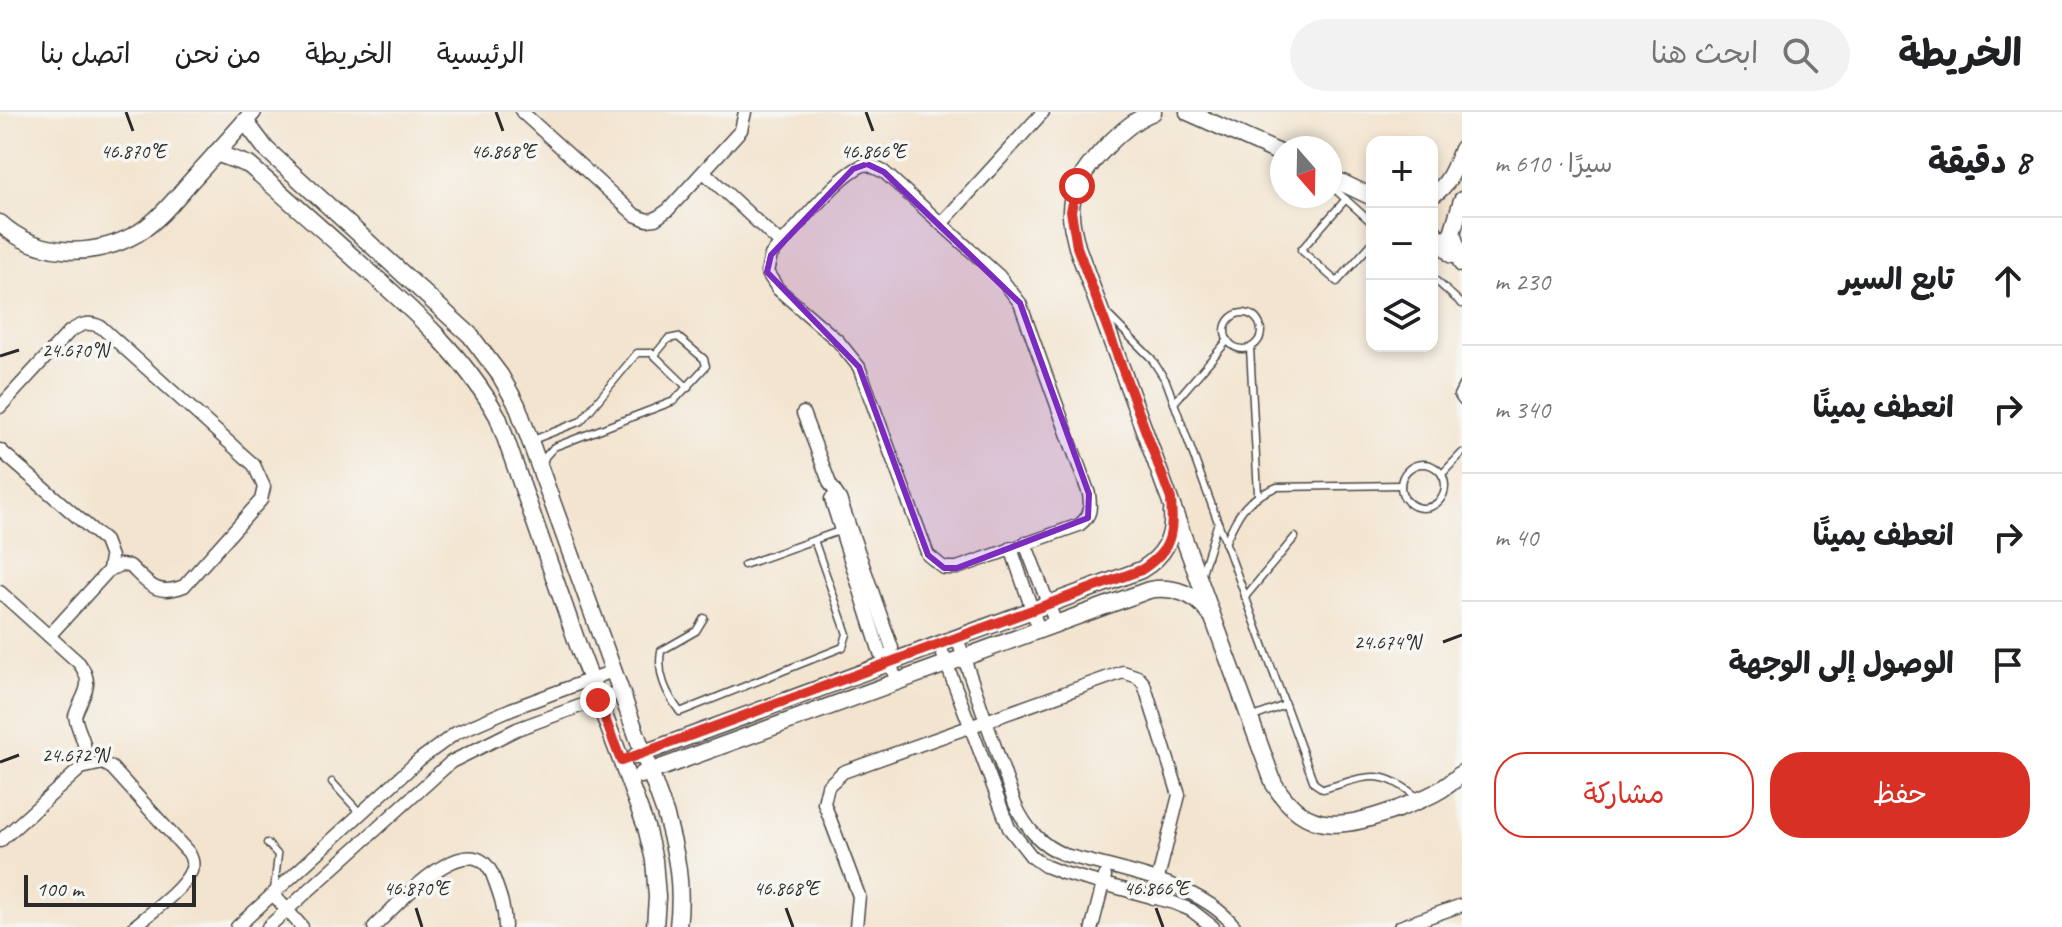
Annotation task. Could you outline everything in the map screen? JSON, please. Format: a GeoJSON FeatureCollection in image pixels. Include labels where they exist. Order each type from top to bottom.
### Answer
{"type":"FeatureCollection","features":[{"type":"Feature","properties":{"kind":"street"},"geometry":{"type":"LineString","coordinates":[[522,112],[635,215],[647,220],[661,216],[704,172],[741,130],[745,112]]}},
{"type":"Feature","properties":{"kind":"street"},"geometry":{"type":"LineString","coordinates":[[941,224],[1043,112]]}},
{"type":"Feature","properties":{"kind":"street"},"geometry":{"type":"LineString","coordinates":[[1153,112],[1131,124],[1084,174],[1072,199],[1072,227],[1274,784],[1284,800],[1297,812],[1326,825],[1360,822],[1421,800],[1448,787],[1462,773]]}},
{"type":"Feature","properties":{"kind":"street"},"geometry":{"type":"LineString","coordinates":[[1188,112],[1270,149]]}},
{"type":"Feature","properties":{"kind":"street"},"geometry":{"type":"LineString","coordinates":[[0,223],[32,244],[59,251],[87,251],[138,233],[162,214],[249,117],[266,149],[470,335],[517,405],[650,772],[678,857],[681,897],[678,927]]}},
{"type":"Feature","properties":{"kind":"street"},"geometry":{"type":"LineString","coordinates":[[1438,192],[1449,178],[1462,149]]}},
{"type":"Feature","properties":{"kind":"street"},"geometry":{"type":"LineString","coordinates":[[216,153],[249,165],[412,310],[481,386],[498,417],[646,827],[654,860],[657,897],[655,927]]}},
{"type":"Feature","properties":{"kind":"street"},"geometry":{"type":"LineString","coordinates":[[867,164],[884,172],[941,224],[999,276],[1020,303],[1089,494],[1091,508],[1088,518],[1079,525],[957,568],[944,568],[928,555],[859,367],[838,341],[770,280],[768,264],[771,255],[846,175],[867,164]]}},
{"type":"Feature","properties":{"kind":"street"},"geometry":{"type":"LineString","coordinates":[[704,172],[781,244]]}},
{"type":"Feature","properties":{"kind":"street"},"geometry":{"type":"LineString","coordinates":[[1342,183],[1366,194]]}},
{"type":"Feature","properties":{"kind":"street"},"geometry":{"type":"LineString","coordinates":[[1462,200],[1452,233],[1462,264]]}},
{"type":"Feature","properties":{"kind":"street"},"geometry":{"type":"LineString","coordinates":[[1438,235],[1462,270]]}},
{"type":"Feature","properties":{"kind":"street"},"geometry":{"type":"LineString","coordinates":[[0,407],[69,332],[91,323],[101,327],[254,465],[264,487],[261,500],[184,586],[172,591],[153,588],[130,566],[120,565],[109,570],[49,636]]}},
{"type":"Feature","properties":{"kind":"street"},"geometry":{"type":"LineString","coordinates":[[803,413],[830,484],[840,499],[845,529],[892,648],[890,663],[897,682]]}},
{"type":"Feature","properties":{"kind":"street"},"geometry":{"type":"LineString","coordinates":[[0,450],[105,541],[111,557],[109,570]]}},
{"type":"Feature","properties":{"kind":"street"},"geometry":{"type":"LineString","coordinates":[[621,761],[1141,570],[1162,554],[1171,536],[1171,499]]}},
{"type":"Feature","properties":{"kind":"street"},"geometry":{"type":"LineString","coordinates":[[1025,543],[1056,624]]}},
{"type":"Feature","properties":{"kind":"street"},"geometry":{"type":"LineString","coordinates":[[1011,548],[1039,630]]}},
{"type":"Feature","properties":{"kind":"street"},"geometry":{"type":"LineString","coordinates":[[628,780],[1163,588],[1195,599],[1204,606],[1218,627]]}},
{"type":"Feature","properties":{"kind":"street"},"geometry":{"type":"LineString","coordinates":[[0,592],[79,663],[88,680],[75,716],[85,745],[86,755],[81,768],[0,841]]}},
{"type":"Feature","properties":{"kind":"street"},"geometry":{"type":"LineString","coordinates":[[957,638],[1015,804],[1029,829],[1051,849],[1195,894],[1211,903],[1235,927]]}},
{"type":"Feature","properties":{"kind":"street"},"geometry":{"type":"LineString","coordinates":[[939,644],[1002,812],[1018,842],[1045,866],[1191,910],[1213,927]]}},
{"type":"Feature","properties":{"kind":"street"},"geometry":{"type":"LineString","coordinates":[[237,927],[419,760],[456,733],[613,671]]}},
{"type":"Feature","properties":{"kind":"street"},"geometry":{"type":"LineString","coordinates":[[856,927],[859,896],[824,803],[828,786],[843,772],[1123,672],[1138,677],[1144,684],[1179,795],[1153,898]]}},
{"type":"Feature","properties":{"kind":"street"},"geometry":{"type":"LineString","coordinates":[[262,905],[275,925],[287,910],[451,762],[517,729],[621,691]]}},
{"type":"Feature","properties":{"kind":"street"},"geometry":{"type":"LineString","coordinates":[[81,768],[103,763],[112,768],[193,860],[193,869],[187,879],[134,927]]}},
{"type":"Feature","properties":{"kind":"street"},"geometry":{"type":"LineString","coordinates":[[374,927],[446,863],[469,857],[478,859],[492,872],[505,910],[505,927]]}},
{"type":"Feature","properties":{"kind":"street"},"geometry":{"type":"LineString","coordinates":[[1092,927],[1108,867]]}},
{"type":"Feature","properties":{"kind":"street"},"geometry":{"type":"LineString","coordinates":[[273,894],[302,927]]}},
{"type":"Feature","properties":{"kind":"street"},"geometry":{"type":"LineString","coordinates":[[1400,927],[1462,905]]}},
{"type":"Feature","properties":{"kind":"lane"},"geometry":{"type":"LineString","coordinates":[[1342,195],[1366,217]]}},
{"type":"Feature","properties":{"kind":"lane"},"geometry":{"type":"LineString","coordinates":[[1346,199],[1301,250],[1337,282],[1366,250]]}},
{"type":"Feature","properties":{"kind":"lane"},"geometry":{"type":"LineString","coordinates":[[1435,280],[1462,304]]}},
{"type":"Feature","properties":{"kind":"lane"},"geometry":{"type":"LineString","coordinates":[[1099,306],[1151,358],[1166,381],[1311,777],[1323,789],[1369,776],[1385,777],[1397,781],[1421,800]]}},
{"type":"Feature","properties":{"kind":"lane"},"geometry":{"type":"LineString","coordinates":[[1237,314],[1249,314],[1259,322],[1261,334],[1250,348],[1237,348],[1228,340],[1227,322],[1237,314]]}},
{"type":"Feature","properties":{"kind":"lane"},"geometry":{"type":"LineString","coordinates":[[541,472],[545,457],[554,447],[674,401],[706,366],[704,359],[678,337],[668,339],[654,356]]}},
{"type":"Feature","properties":{"kind":"lane"},"geometry":{"type":"LineString","coordinates":[[1174,403],[1228,340]]}},
{"type":"Feature","properties":{"kind":"lane"},"geometry":{"type":"LineString","coordinates":[[1250,348],[1258,494]]}},
{"type":"Feature","properties":{"kind":"lane"},"geometry":{"type":"LineString","coordinates":[[530,441],[573,425],[586,415],[630,359],[642,352],[654,356],[688,388]]}},
{"type":"Feature","properties":{"kind":"lane"},"geometry":{"type":"LineString","coordinates":[[1462,385],[1457,395],[1462,402]]}},
{"type":"Feature","properties":{"kind":"lane"},"geometry":{"type":"LineString","coordinates":[[586,415],[595,430]]}},
{"type":"Feature","properties":{"kind":"lane"},"geometry":{"type":"LineString","coordinates":[[1442,474],[1462,453]]}},
{"type":"Feature","properties":{"kind":"lane"},"geometry":{"type":"LineString","coordinates":[[1417,465],[1431,465],[1445,480],[1444,494],[1435,505],[1422,508],[1409,503],[1401,485],[1406,472],[1417,465]]}},
{"type":"Feature","properties":{"kind":"lane"},"geometry":{"type":"LineString","coordinates":[[1225,543],[1241,508],[1258,494],[1277,487],[1401,485]]}},
{"type":"Feature","properties":{"kind":"lane"},"geometry":{"type":"LineString","coordinates":[[1199,583],[1218,522]]}},
{"type":"Feature","properties":{"kind":"lane"},"geometry":{"type":"LineString","coordinates":[[744,565],[845,529]]}},
{"type":"Feature","properties":{"kind":"lane"},"geometry":{"type":"LineString","coordinates":[[1245,597],[1295,537]]}},
{"type":"Feature","properties":{"kind":"lane"},"geometry":{"type":"LineString","coordinates":[[704,618],[696,631],[661,651],[659,667],[662,680],[680,712],[843,647],[847,638],[845,629],[814,540]]}},
{"type":"Feature","properties":{"kind":"lane"},"geometry":{"type":"LineString","coordinates":[[1250,719],[1285,705]]}},
{"type":"Feature","properties":{"kind":"lane"},"geometry":{"type":"LineString","coordinates":[[332,782],[361,814]]}},
{"type":"Feature","properties":{"kind":"lane"},"geometry":{"type":"LineString","coordinates":[[267,843],[278,855],[273,894]]}},
{"type":"Feature","properties":{"kind":"highlighted area"},"geometry":{"type":"Polygon","coordinates":[[[867,164],[884,172],[1020,303],[1089,494],[1088,518],[957,568],[944,568],[928,555],[859,367],[767,272],[771,255],[853,169],[867,164]]]}},
{"type":"Feature","properties":{"kind":"route"},"geometry":{"type":"LineString","coordinates":[[598,700],[621,761],[1141,570],[1162,554],[1171,536],[1171,499],[1077,247],[1071,211],[1077,186]]}}]}
